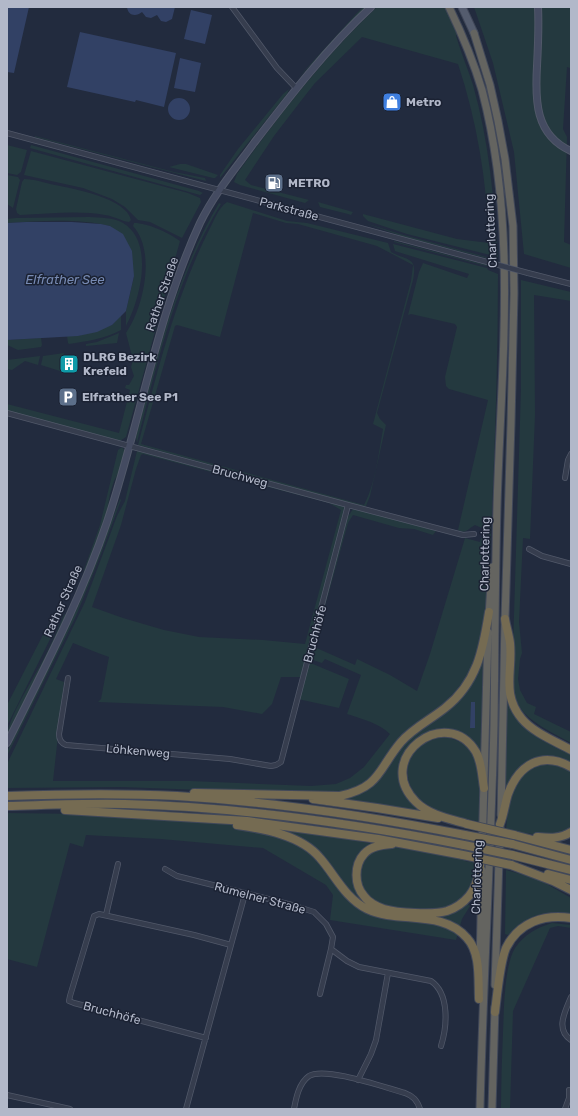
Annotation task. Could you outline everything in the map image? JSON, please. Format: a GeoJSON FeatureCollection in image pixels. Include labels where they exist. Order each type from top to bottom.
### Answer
{"type":"FeatureCollection","features":[{"type":"Feature","properties":{"kind":"highway","name":"Charlottering"},"geometry":{"type":"LineString","coordinates":[[449,7],[459,28],[481,88],[497,160],[503,219],[505,292],[497,505],[493,733],[480,1109]]}},
{"type":"Feature","properties":{"kind":"highway","name":"Charlottering"},"geometry":{"type":"LineString","coordinates":[[474,33],[490,85],[498,121],[505,159],[513,226],[514,308],[504,618],[492,1109]]}},
{"type":"Feature","properties":{"kind":"highway"},"geometry":{"type":"LineString","coordinates":[[481,1084],[478,1048],[482,852],[489,612],[497,505]]}},
{"type":"Feature","properties":{"kind":"highway"},"geometry":{"type":"LineString","coordinates":[[176,796],[198,793],[340,796],[362,789],[372,782],[402,741],[445,708],[467,684],[476,670],[481,655],[489,612]]}},
{"type":"Feature","properties":{"kind":"highway"},"geometry":{"type":"LineString","coordinates":[[504,618],[510,643],[509,694],[514,708],[522,720],[532,728],[571,750]]}},
{"type":"Feature","properties":{"kind":"highway"},"geometry":{"type":"LineString","coordinates":[[466,824],[438,815],[417,803],[408,793],[404,782],[403,769],[406,757],[412,747],[431,735],[442,733],[454,735],[464,740],[476,753],[480,763],[484,788]]}},
{"type":"Feature","properties":{"kind":"highway"},"geometry":{"type":"LineString","coordinates":[[500,824],[514,779],[523,769],[535,762],[550,760],[561,762],[571,767]]}},
{"type":"Feature","properties":{"kind":"highway"},"geometry":{"type":"LineString","coordinates":[[7,796],[126,794],[176,796],[298,807],[465,834],[512,844],[571,860]]}},
{"type":"Feature","properties":{"kind":"highway"},"geometry":{"type":"LineString","coordinates":[[284,795],[377,808],[466,824],[571,850]]}},
{"type":"Feature","properties":{"kind":"highway"},"geometry":{"type":"LineString","coordinates":[[7,806],[125,804],[248,812],[351,824],[512,855],[571,870]]}},
{"type":"Feature","properties":{"kind":"highway"},"geometry":{"type":"LineString","coordinates":[[29,805],[42,809],[118,812],[247,821],[378,839],[463,854],[571,880]]}},
{"type":"Feature","properties":{"kind":"highway"},"geometry":{"type":"LineString","coordinates":[[178,817],[242,825],[289,837],[306,846],[319,856],[341,887],[359,905],[386,916],[438,921],[450,925],[460,931],[468,939],[474,951],[477,966],[479,999]]}},
{"type":"Feature","properties":{"kind":"highway"},"geometry":{"type":"LineString","coordinates":[[514,835],[552,838],[571,832]]}},
{"type":"Feature","properties":{"kind":"highway"},"geometry":{"type":"LineString","coordinates":[[428,848],[395,844],[382,845],[372,848],[364,854],[358,864],[356,875],[358,886],[364,896],[372,904],[385,909],[432,913],[447,911],[460,905],[470,895],[476,884],[482,852]]}},
{"type":"Feature","properties":{"kind":"highway"},"geometry":{"type":"LineString","coordinates":[[511,865],[553,880],[571,890]]}},
{"type":"Feature","properties":{"kind":"highway"},"geometry":{"type":"LineString","coordinates":[[495,1012],[506,948],[514,936],[534,920],[562,916],[571,918]]}},
{"type":"Feature","properties":{"kind":"main road","name":"Rather Straße"},"geometry":{"type":"LineString","coordinates":[[7,743],[83,585],[107,523],[170,300],[201,221],[219,191],[296,88],[371,7]]}},
{"type":"Feature","properties":{"kind":"main road","name":"Charlottering"},"geometry":{"type":"LineString","coordinates":[[462,7],[474,33]]}},
{"type":"Feature","properties":{"kind":"main road"},"geometry":{"type":"LineString","coordinates":[[538,7],[536,94],[539,115],[549,134],[556,142],[571,152]]}},
{"type":"Feature","properties":{"kind":"street"},"geometry":{"type":"LineString","coordinates":[[232,7],[278,68],[296,88]]}},
{"type":"Feature","properties":{"kind":"street","name":"Parkstraße"},"geometry":{"type":"LineString","coordinates":[[7,133],[571,284]]}},
{"type":"Feature","properties":{"kind":"street","name":"Bruchweg"},"geometry":{"type":"LineString","coordinates":[[7,413],[463,535],[474,534]]}},
{"type":"Feature","properties":{"kind":"street"},"geometry":{"type":"LineString","coordinates":[[565,478],[568,460],[571,454]]}},
{"type":"Feature","properties":{"kind":"street","name":"Bruchhöfe"},"geometry":{"type":"LineString","coordinates":[[281,762],[348,505]]}},
{"type":"Feature","properties":{"kind":"street"},"geometry":{"type":"LineString","coordinates":[[529,549],[542,556],[571,564]]}},
{"type":"Feature","properties":{"kind":"street","name":"Löhkenweg"},"geometry":{"type":"LineString","coordinates":[[68,678],[59,734],[59,739],[66,745],[230,759],[271,766],[281,762]]}},
{"type":"Feature","properties":{"kind":"street"},"geometry":{"type":"LineString","coordinates":[[118,864],[106,915],[194,935],[230,945]]}},
{"type":"Feature","properties":{"kind":"street","name":"Rumelner Straße"},"geometry":{"type":"LineString","coordinates":[[165,869],[177,876],[314,912],[326,924],[333,937],[320,994]]}},
{"type":"Feature","properties":{"kind":"street"},"geometry":{"type":"LineString","coordinates":[[186,1109],[245,894]]}},
{"type":"Feature","properties":{"kind":"street","name":"Bruchhöfe"},"geometry":{"type":"LineString","coordinates":[[106,915],[99,914],[94,916],[69,1001],[206,1038]]}},
{"type":"Feature","properties":{"kind":"street"},"geometry":{"type":"LineString","coordinates":[[331,949],[347,961],[359,967],[431,981],[437,985],[441,990],[444,1003],[445,1032],[441,1046]]}},
{"type":"Feature","properties":{"kind":"street"},"geometry":{"type":"LineString","coordinates":[[358,1080],[376,1040],[388,973]]}},
{"type":"Feature","properties":{"kind":"street"},"geometry":{"type":"LineString","coordinates":[[571,997],[561,1024],[563,1032],[571,1040]]}},
{"type":"Feature","properties":{"kind":"street"},"geometry":{"type":"LineString","coordinates":[[294,1109],[298,1094],[304,1081],[310,1076],[325,1073],[358,1080],[405,1093],[416,1100],[420,1109]]}},
{"type":"Feature","properties":{"kind":"street"},"geometry":{"type":"LineString","coordinates":[[565,1109],[569,1098],[569,1090]]}},
{"type":"Feature","properties":{"kind":"street"},"geometry":{"type":"LineString","coordinates":[[7,1095],[70,1109]]}},
{"type":"Feature","properties":{"kind":"green space"},"geometry":{"type":"Polygon","coordinates":[[[363,7],[368,7],[297,79],[356,14],[363,7]]]}},
{"type":"Feature","properties":{"kind":"green space"},"geometry":{"type":"Polygon","coordinates":[[[377,7],[445,7],[457,34],[456,36],[479,106],[493,192],[498,257],[407,234],[368,221],[363,216],[363,214],[457,239],[489,243],[486,197],[480,152],[471,107],[458,64],[362,37],[315,83],[274,136],[245,180],[251,185],[309,200],[305,203],[234,182],[237,174],[253,152],[320,66],[377,7]]]}},
{"type":"Feature","properties":{"kind":"green space"},"geometry":{"type":"Polygon","coordinates":[[[474,7],[571,7],[570,68],[567,67],[563,129],[567,137],[564,242],[571,245],[571,268],[524,254],[514,152],[493,63],[474,7]]]}},
{"type":"Feature","properties":{"kind":"green space"},"geometry":{"type":"Polygon","coordinates":[[[289,89],[287,94],[220,178],[220,175],[238,149],[283,94],[289,89]]]}},
{"type":"Feature","properties":{"kind":"green space"},"geometry":{"type":"Polygon","coordinates":[[[35,137],[174,172],[205,178],[206,181],[35,137]]]}},
{"type":"Feature","properties":{"kind":"green space"},"geometry":{"type":"Polygon","coordinates":[[[7,145],[27,150],[21,172],[17,175],[7,173],[7,145]]]}},
{"type":"Feature","properties":{"kind":"green space"},"geometry":{"type":"Polygon","coordinates":[[[31,145],[203,193],[200,195],[30,148],[31,145]]]}},
{"type":"Feature","properties":{"kind":"green space"},"geometry":{"type":"Polygon","coordinates":[[[31,151],[188,193],[200,198],[201,202],[182,238],[150,222],[138,220],[125,207],[112,199],[83,188],[24,175],[31,151]]]}},
{"type":"Feature","properties":{"kind":"green space"},"geometry":{"type":"Polygon","coordinates":[[[186,164],[218,175],[213,178],[169,167],[186,164]]]}},
{"type":"Feature","properties":{"kind":"green space"},"geometry":{"type":"Polygon","coordinates":[[[7,175],[18,177],[20,180],[13,208],[7,204],[7,175]]]}},
{"type":"Feature","properties":{"kind":"green space"},"geometry":{"type":"Polygon","coordinates":[[[24,179],[36,180],[74,189],[110,200],[127,212],[131,220],[129,222],[108,216],[84,213],[20,215],[17,213],[16,209],[24,179]]]}},
{"type":"Feature","properties":{"kind":"green space"},"geometry":{"type":"Polygon","coordinates":[[[227,202],[287,221],[307,223],[388,243],[391,252],[410,260],[412,263],[414,267],[413,280],[377,413],[386,425],[370,496],[366,506],[361,506],[138,445],[160,363],[186,282],[216,215],[227,202]],[[253,213],[220,337],[177,325],[175,326],[141,444],[364,505],[374,478],[383,429],[373,424],[411,281],[413,265],[377,246],[298,224],[286,223],[253,213]]]}},
{"type":"Feature","properties":{"kind":"green space"},"geometry":{"type":"Polygon","coordinates":[[[318,202],[353,212],[351,215],[320,207],[318,202]]]}},
{"type":"Feature","properties":{"kind":"green space"},"geometry":{"type":"Polygon","coordinates":[[[219,203],[221,204],[192,260],[180,290],[152,382],[137,443],[136,437],[169,317],[191,259],[204,230],[219,203]]]}},
{"type":"Feature","properties":{"kind":"green space"},"geometry":{"type":"Polygon","coordinates":[[[89,217],[111,219],[123,223],[133,232],[139,243],[142,257],[140,287],[136,302],[126,326],[126,311],[134,276],[110,226],[98,223],[72,221],[7,223],[7,219],[16,218],[89,217]]]}},
{"type":"Feature","properties":{"kind":"green space"},"geometry":{"type":"Polygon","coordinates":[[[134,223],[140,223],[158,229],[180,241],[126,437],[120,441],[7,411],[7,404],[119,433],[130,390],[125,388],[126,385],[129,385],[134,376],[131,367],[133,360],[126,333],[138,309],[145,279],[146,264],[144,250],[140,237],[133,226],[134,223]]]}},
{"type":"Feature","properties":{"kind":"green space"},"geometry":{"type":"Polygon","coordinates":[[[365,223],[490,258],[490,259],[401,236],[365,223]]]}},
{"type":"Feature","properties":{"kind":"green space"},"geometry":{"type":"Polygon","coordinates":[[[394,242],[490,266],[490,267],[394,242]]]}},
{"type":"Feature","properties":{"kind":"green space"},"geometry":{"type":"Polygon","coordinates":[[[393,244],[487,268],[488,270],[498,274],[495,436],[490,566],[487,603],[481,639],[476,656],[463,682],[438,708],[409,728],[401,736],[371,776],[355,787],[335,793],[122,787],[7,788],[7,764],[85,602],[117,516],[125,501],[137,451],[344,506],[346,510],[304,669],[300,677],[281,677],[272,704],[262,714],[223,707],[98,702],[101,699],[109,657],[73,643],[56,679],[64,682],[53,781],[191,781],[311,786],[336,784],[350,778],[364,767],[390,734],[376,724],[347,714],[361,675],[325,659],[322,663],[310,659],[312,646],[355,665],[357,659],[390,675],[417,691],[430,654],[465,538],[480,542],[484,529],[475,525],[463,532],[458,530],[488,400],[449,389],[446,386],[445,377],[457,327],[455,324],[411,314],[408,315],[419,272],[423,263],[467,278],[469,274],[395,251],[393,244]],[[143,454],[141,455],[136,469],[121,525],[92,607],[164,630],[199,637],[263,640],[305,644],[341,510],[329,503],[143,454]]]}},
{"type":"Feature","properties":{"kind":"green space"},"geometry":{"type":"Polygon","coordinates":[[[521,280],[571,292],[571,301],[534,295],[535,415],[530,539],[523,538],[519,622],[522,653],[518,679],[520,690],[527,703],[536,707],[534,714],[571,732],[571,743],[534,722],[522,710],[516,698],[512,680],[521,389],[521,280]]]}},
{"type":"Feature","properties":{"kind":"green space"},"geometry":{"type":"Polygon","coordinates":[[[121,315],[121,330],[109,336],[68,343],[67,336],[78,336],[112,325],[121,315]]]}},
{"type":"Feature","properties":{"kind":"green space"},"geometry":{"type":"Polygon","coordinates":[[[119,333],[117,343],[86,346],[86,344],[97,342],[119,333]]]}},
{"type":"Feature","properties":{"kind":"green space"},"geometry":{"type":"Polygon","coordinates":[[[41,338],[41,347],[18,350],[7,345],[7,340],[41,338]]]}},
{"type":"Feature","properties":{"kind":"green space"},"geometry":{"type":"Polygon","coordinates":[[[64,353],[60,371],[41,365],[43,356],[64,353]]]}},
{"type":"Feature","properties":{"kind":"green space"},"geometry":{"type":"Polygon","coordinates":[[[40,356],[38,365],[25,361],[12,370],[7,369],[7,360],[40,356]]]}},
{"type":"Feature","properties":{"kind":"green space"},"geometry":{"type":"Polygon","coordinates":[[[122,447],[125,451],[120,470],[114,481],[107,512],[86,571],[84,570],[100,525],[118,450],[122,447]]]}},
{"type":"Feature","properties":{"kind":"green space"},"geometry":{"type":"Polygon","coordinates":[[[120,499],[121,500],[101,554],[76,616],[7,756],[7,752],[79,604],[120,499]]]}},
{"type":"Feature","properties":{"kind":"green space"},"geometry":{"type":"Polygon","coordinates":[[[353,509],[362,510],[436,531],[433,535],[414,529],[399,528],[353,515],[348,523],[317,635],[313,641],[347,518],[353,509]]]}},
{"type":"Feature","properties":{"kind":"green space"},"geometry":{"type":"Polygon","coordinates":[[[66,614],[7,737],[11,720],[45,656],[64,615],[66,614]]]}},
{"type":"Feature","properties":{"kind":"green space"},"geometry":{"type":"Polygon","coordinates":[[[50,621],[58,623],[7,726],[7,705],[50,621]]]}},
{"type":"Feature","properties":{"kind":"green space"},"geometry":{"type":"Polygon","coordinates":[[[482,658],[481,754],[460,735],[418,740],[402,774],[428,813],[342,799],[353,796],[409,736],[441,713],[482,658]]]}},
{"type":"Feature","properties":{"kind":"green space"},"geometry":{"type":"Polygon","coordinates":[[[308,662],[349,679],[339,708],[298,699],[308,662]]]}},
{"type":"Feature","properties":{"kind":"green space"},"geometry":{"type":"Polygon","coordinates":[[[507,694],[515,713],[571,754],[571,765],[532,762],[504,797],[507,694]]]}},
{"type":"Feature","properties":{"kind":"green space"},"geometry":{"type":"Polygon","coordinates":[[[442,737],[457,740],[467,747],[474,757],[480,782],[480,822],[453,816],[432,808],[416,795],[410,785],[408,764],[413,755],[420,747],[429,741],[442,737]]]}},
{"type":"Feature","properties":{"kind":"green space"},"geometry":{"type":"Polygon","coordinates":[[[553,762],[571,771],[571,828],[562,833],[550,836],[506,831],[508,806],[516,781],[533,766],[553,762]]]}},
{"type":"Feature","properties":{"kind":"green space"},"geometry":{"type":"Polygon","coordinates":[[[7,813],[80,814],[208,822],[318,833],[388,847],[427,851],[477,863],[472,882],[461,898],[470,906],[462,919],[456,940],[330,920],[333,895],[326,885],[263,848],[161,839],[86,835],[83,847],[70,843],[37,967],[7,959],[7,813]]]}},
{"type":"Feature","properties":{"kind":"green space"},"geometry":{"type":"Polygon","coordinates":[[[506,870],[538,879],[571,898],[571,914],[552,913],[536,916],[523,923],[508,935],[505,934],[506,870]]]}},
{"type":"Feature","properties":{"kind":"green space"},"geometry":{"type":"Polygon","coordinates":[[[552,923],[571,925],[571,928],[558,926],[550,928],[513,1011],[510,1109],[501,1109],[504,1001],[511,956],[515,948],[527,935],[536,929],[552,923]]]}},
{"type":"Feature","properties":{"kind":"water"},"geometry":{"type":"Polygon","coordinates":[[[7,7],[29,7],[14,73],[7,72],[7,7]]]}},
{"type":"Feature","properties":{"kind":"water"},"geometry":{"type":"Polygon","coordinates":[[[127,7],[175,7],[172,19],[166,22],[161,21],[157,15],[151,18],[146,17],[142,12],[137,15],[133,15],[129,12],[127,7]]]}},
{"type":"Feature","properties":{"kind":"water"},"geometry":{"type":"Polygon","coordinates":[[[191,10],[212,15],[205,44],[184,39],[191,10]]]}},
{"type":"Feature","properties":{"kind":"water"},"geometry":{"type":"Polygon","coordinates":[[[80,32],[176,53],[164,107],[136,100],[135,102],[67,87],[80,32]]]}},
{"type":"Feature","properties":{"kind":"water"},"geometry":{"type":"Polygon","coordinates":[[[180,58],[201,63],[195,92],[174,88],[180,58]]]}},
{"type":"Feature","properties":{"kind":"water"},"geometry":{"type":"Polygon","coordinates":[[[175,98],[183,98],[190,105],[190,113],[183,120],[175,120],[168,113],[168,105],[175,98]]]}},
{"type":"Feature","properties":{"kind":"water","name":"Elfrather See"},"geometry":{"type":"Polygon","coordinates":[[[72,222],[101,224],[110,226],[123,234],[132,251],[134,276],[126,311],[112,325],[97,332],[78,336],[7,340],[7,223],[72,222]]]}},
{"type":"Feature","properties":{"kind":"water"},"geometry":{"type":"Polygon","coordinates":[[[471,702],[475,702],[475,728],[470,728],[471,702]]]}},
{"type":"Feature","properties":{"kind":"place","name":"Metro"},"geometry":{"type":"Point","coordinates":[392,102]}},
{"type":"Feature","properties":{"kind":"place","name":"METRO"},"geometry":{"type":"Point","coordinates":[274,183]}},
{"type":"Feature","properties":{"kind":"place","name":"DLRG Bezirk Krefeld"},"geometry":{"type":"Point","coordinates":[69,364]}},
{"type":"Feature","properties":{"kind":"place","name":"Elfrather See P1"},"geometry":{"type":"Point","coordinates":[68,397]}}]}
